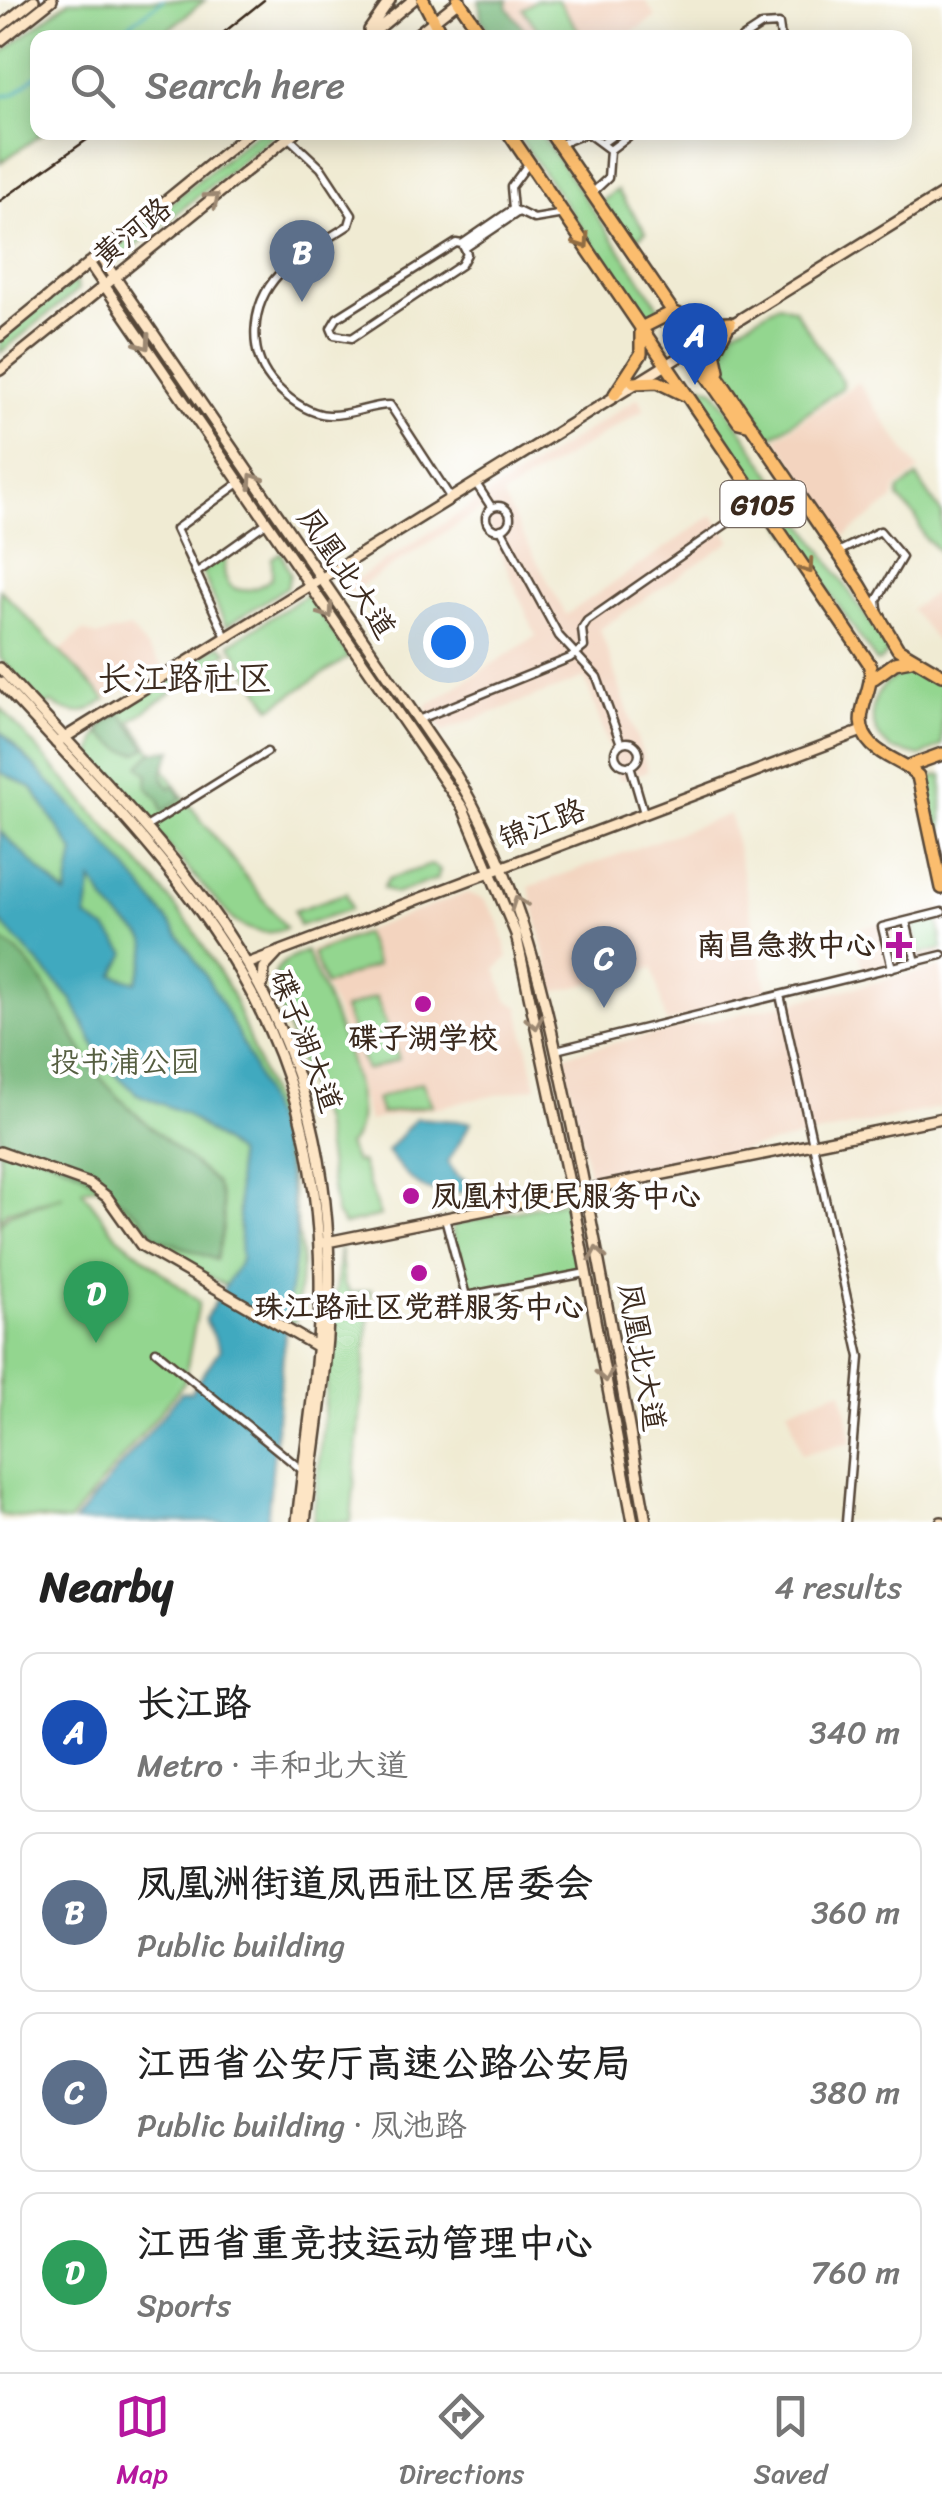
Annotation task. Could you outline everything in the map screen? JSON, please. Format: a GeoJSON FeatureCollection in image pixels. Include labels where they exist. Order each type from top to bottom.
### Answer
{"type":"FeatureCollection","features":[{"type":"Feature","properties":{"kind":"highway"},"geometry":{"type":"LineString","coordinates":[[423,0],[438,30]]}},
{"type":"Feature","properties":{"kind":"highway"},"geometry":{"type":"LineString","coordinates":[[458,1],[472,30]]}},
{"type":"Feature","properties":{"kind":"highway"},"geometry":{"type":"LineString","coordinates":[[458,1],[478,30]]}},
{"type":"Feature","properties":{"kind":"highway","name":"G105"},"geometry":{"type":"LineString","coordinates":[[513,140],[840,616],[874,678]]}},
{"type":"Feature","properties":{"kind":"highway","name":"G105"},"geometry":{"type":"LineString","coordinates":[[555,140],[673,312],[692,346],[723,384],[838,552],[898,649],[911,660],[942,674]]}},
{"type":"Feature","properties":{"kind":"highway"},"geometry":{"type":"LineString","coordinates":[[615,394],[640,356],[642,328],[673,312],[701,324],[730,323]]}},
{"type":"Feature","properties":{"kind":"highway"},"geometry":{"type":"LineString","coordinates":[[723,384],[714,352],[730,323]]}},
{"type":"Feature","properties":{"kind":"highway"},"geometry":{"type":"LineString","coordinates":[[692,346],[739,422],[750,425]]}},
{"type":"Feature","properties":{"kind":"highway"},"geometry":{"type":"LineString","coordinates":[[634,383],[658,382],[692,400]]}},
{"type":"Feature","properties":{"kind":"highway"},"geometry":{"type":"LineString","coordinates":[[911,660],[895,663],[874,678],[860,712],[862,731],[893,761],[910,766],[918,776],[942,888]]}},
{"type":"Feature","properties":{"kind":"highway"},"geometry":{"type":"LineString","coordinates":[[910,766],[942,754]]}},
{"type":"Feature","properties":{"kind":"main road"},"geometry":{"type":"LineString","coordinates":[[0,27],[34,0]]}},
{"type":"Feature","properties":{"kind":"main road"},"geometry":{"type":"LineString","coordinates":[[0,40],[52,0]]}},
{"type":"Feature","properties":{"kind":"main road"},"geometry":{"type":"LineString","coordinates":[[370,30],[390,0]]}},
{"type":"Feature","properties":{"kind":"main road"},"geometry":{"type":"LineString","coordinates":[[375,30],[412,0]]}},
{"type":"Feature","properties":{"kind":"main road"},"geometry":{"type":"LineString","coordinates":[[422,30],[458,1]]}},
{"type":"Feature","properties":{"kind":"main road","name":"黄河路"},"geometry":{"type":"LineString","coordinates":[[0,336],[240,140]]}},
{"type":"Feature","properties":{"kind":"main road","name":"黄河路"},"geometry":{"type":"LineString","coordinates":[[0,370],[286,140]]}},
{"type":"Feature","properties":{"kind":"main road"},"geometry":{"type":"LineString","coordinates":[[60,740],[942,194]]}},
{"type":"Feature","properties":{"kind":"main road","name":"凤凰北大道"},"geometry":{"type":"LineString","coordinates":[[100,254],[418,720],[484,821],[504,865],[530,941],[556,1050],[586,1189],[646,1522]]}},
{"type":"Feature","properties":{"kind":"main road","name":"凤凰北大道"},"geometry":{"type":"LineString","coordinates":[[89,263],[463,808],[492,870],[516,934],[571,1192],[633,1522]]}},
{"type":"Feature","properties":{"kind":"main road","name":"碟子湖大道"},"geometry":{"type":"LineString","coordinates":[[0,668],[182,881],[245,965],[272,1009],[294,1065],[316,1141],[324,1242],[326,1331],[306,1522]]}},
{"type":"Feature","properties":{"kind":"main road","name":"碟子湖大道"},"geometry":{"type":"LineString","coordinates":[[0,682],[146,826],[223,920],[279,1048],[301,1117],[324,1242],[297,1522]]}},
{"type":"Feature","properties":{"kind":"main road","name":"锦江路"},"geometry":{"type":"LineString","coordinates":[[245,965],[862,731]]}},
{"type":"Feature","properties":{"kind":"main road"},"geometry":{"type":"LineString","coordinates":[[272,1009],[262,975],[266,965],[286,949]]}},
{"type":"Feature","properties":{"kind":"main road"},"geometry":{"type":"LineString","coordinates":[[324,1242],[942,1118]]}},
{"type":"Feature","properties":{"kind":"main road"},"geometry":{"type":"LineString","coordinates":[[0,1152],[90,1184],[106,1197],[141,1244],[316,1346]]}},
{"type":"Feature","properties":{"kind":"street"},"geometry":{"type":"LineString","coordinates":[[757,30],[770,23],[779,24],[780,30]]}},
{"type":"Feature","properties":{"kind":"street"},"geometry":{"type":"LineString","coordinates":[[296,140],[321,168],[352,215],[349,224],[277,275],[255,326],[262,365],[281,391],[314,412],[331,416],[390,405],[450,497]]}},
{"type":"Feature","properties":{"kind":"street"},"geometry":{"type":"LineString","coordinates":[[558,145],[570,140]]}},
{"type":"Feature","properties":{"kind":"street"},"geometry":{"type":"LineString","coordinates":[[598,140],[607,146]]}},
{"type":"Feature","properties":{"kind":"street"},"geometry":{"type":"LineString","coordinates":[[592,193],[608,178],[607,146],[612,140]]}},
{"type":"Feature","properties":{"kind":"street"},"geometry":{"type":"LineString","coordinates":[[607,146],[619,140]]}},
{"type":"Feature","properties":{"kind":"street"},"geometry":{"type":"LineString","coordinates":[[515,211],[511,187],[529,163]]}},
{"type":"Feature","properties":{"kind":"street"},"geometry":{"type":"LineString","coordinates":[[515,211],[534,219],[564,214]]}},
{"type":"Feature","properties":{"kind":"street"},"geometry":{"type":"LineString","coordinates":[[464,246],[461,265],[352,338],[334,335],[331,328],[337,318],[446,247],[464,246],[515,211]]}},
{"type":"Feature","properties":{"kind":"street"},"geometry":{"type":"LineString","coordinates":[[474,482],[492,508],[488,524],[501,529],[558,636],[577,652],[596,677],[621,744],[617,760],[630,765]]}},
{"type":"Feature","properties":{"kind":"street"},"geometry":{"type":"LineString","coordinates":[[226,637],[176,529],[239,483]]}},
{"type":"Feature","properties":{"kind":"street"},"geometry":{"type":"LineString","coordinates":[[418,720],[577,652],[584,647],[582,630],[587,621],[760,500]]}},
{"type":"Feature","properties":{"kind":"street"},"geometry":{"type":"LineString","coordinates":[[492,508],[504,508],[509,513],[510,521],[501,529]]}},
{"type":"Feature","properties":{"kind":"street"},"geometry":{"type":"LineString","coordinates":[[196,572],[266,523]]}},
{"type":"Feature","properties":{"kind":"street"},"geometry":{"type":"LineString","coordinates":[[838,552],[880,531],[902,557],[877,600],[879,616]]}},
{"type":"Feature","properties":{"kind":"street"},"geometry":{"type":"LineString","coordinates":[[621,744],[628,742],[638,749],[638,757],[630,765]]}},
{"type":"Feature","properties":{"kind":"street"},"geometry":{"type":"LineString","coordinates":[[146,826],[267,752]]}},
{"type":"Feature","properties":{"kind":"street"},"geometry":{"type":"LineString","coordinates":[[630,765],[644,813]]}},
{"type":"Feature","properties":{"kind":"street"},"geometry":{"type":"LineString","coordinates":[[892,968],[882,927],[942,912]]}},
{"type":"Feature","properties":{"kind":"street"},"geometry":{"type":"LineString","coordinates":[[906,921],[916,962]]}},
{"type":"Feature","properties":{"kind":"street"},"geometry":{"type":"LineString","coordinates":[[556,1050],[942,956]]}},
{"type":"Feature","properties":{"kind":"street"},"geometry":{"type":"LineString","coordinates":[[780,995],[860,1356],[846,1522]]}},
{"type":"Feature","properties":{"kind":"street"},"geometry":{"type":"LineString","coordinates":[[445,1218],[466,1296],[586,1273]]}},
{"type":"Feature","properties":{"kind":"street"},"geometry":{"type":"LineString","coordinates":[[156,1351],[302,1470]]}},
{"type":"Feature","properties":{"kind":"shaded area"},"geometry":{"type":"Polygon","coordinates":[[[506,0],[645,0],[656,17],[635,30],[521,30],[506,0]]]}},
{"type":"Feature","properties":{"kind":"shaded area"},"geometry":{"type":"Polygon","coordinates":[[[858,382],[919,471],[896,488],[893,500],[844,537],[776,438],[858,382]]]}},
{"type":"Feature","properties":{"kind":"shaded area"},"geometry":{"type":"Polygon","coordinates":[[[638,398],[645,409],[502,496],[566,615],[713,515],[731,541],[600,629],[648,771],[620,780],[585,678],[443,731],[425,707],[536,636],[482,509],[350,593],[346,586],[638,398]]]}},
{"type":"Feature","properties":{"kind":"shaded area"},"geometry":{"type":"Polygon","coordinates":[[[942,588],[942,649],[911,609],[942,588]]]}},
{"type":"Feature","properties":{"kind":"shaded area"},"geometry":{"type":"Polygon","coordinates":[[[130,628],[163,667],[106,700],[59,652],[83,631],[98,636],[130,628]]]}},
{"type":"Feature","properties":{"kind":"shaded area"},"geometry":{"type":"Polygon","coordinates":[[[730,814],[768,994],[666,1023],[653,968],[554,992],[529,887],[730,814]]]}},
{"type":"Feature","properties":{"kind":"shaded area","name":"碟子湖学校"},"geometry":{"type":"Polygon","coordinates":[[[467,893],[484,899],[499,922],[508,957],[496,969],[507,1000],[519,1007],[536,1087],[368,1121],[339,1019],[309,951],[467,893]]]}},
{"type":"Feature","properties":{"kind":"shaded area","name":"南昌急救中心"},"geometry":{"type":"Polygon","coordinates":[[[942,908],[942,959],[865,978],[853,930],[942,908]]]}},
{"type":"Feature","properties":{"kind":"shaded area"},"geometry":{"type":"Polygon","coordinates":[[[942,967],[942,1107],[591,1183],[563,1055],[942,967]]]}},
{"type":"Feature","properties":{"kind":"shaded area"},"geometry":{"type":"Polygon","coordinates":[[[842,1390],[852,1442],[802,1454],[788,1409],[842,1390]]]}},
{"type":"Feature","properties":{"kind":"green space"},"geometry":{"type":"Polygon","coordinates":[[[70,0],[205,0],[168,30],[31,30],[70,0]]]}},
{"type":"Feature","properties":{"kind":"green space"},"geometry":{"type":"Polygon","coordinates":[[[479,0],[508,0],[507,7],[525,30],[488,30],[481,19],[479,0]]]}},
{"type":"Feature","properties":{"kind":"green space"},"geometry":{"type":"Polygon","coordinates":[[[536,0],[558,0],[578,30],[538,30],[523,9],[536,0]]]}},
{"type":"Feature","properties":{"kind":"green space"},"geometry":{"type":"Polygon","coordinates":[[[30,31],[33,140],[0,163],[0,54],[30,31]]]}},
{"type":"Feature","properties":{"kind":"green space"},"geometry":{"type":"Polygon","coordinates":[[[247,140],[267,140],[114,264],[110,253],[247,140]]]}},
{"type":"Feature","properties":{"kind":"green space"},"geometry":{"type":"Polygon","coordinates":[[[521,140],[545,140],[662,311],[648,324],[521,140]]]}},
{"type":"Feature","properties":{"kind":"green space"},"geometry":{"type":"Polygon","coordinates":[[[617,190],[646,232],[631,243],[602,201],[617,190]]]}},
{"type":"Feature","properties":{"kind":"green space"},"geometry":{"type":"Polygon","coordinates":[[[76,281],[78,290],[0,353],[0,339],[76,281]]]}},
{"type":"Feature","properties":{"kind":"green space"},"geometry":{"type":"Polygon","coordinates":[[[779,304],[794,309],[842,381],[842,388],[770,438],[720,359],[727,334],[779,304]]]}},
{"type":"Feature","properties":{"kind":"green space"},"geometry":{"type":"Polygon","coordinates":[[[702,385],[714,389],[889,651],[881,661],[877,662],[696,398],[702,385]]]}},
{"type":"Feature","properties":{"kind":"green space"},"geometry":{"type":"Polygon","coordinates":[[[917,477],[942,514],[942,554],[924,537],[916,517],[898,498],[899,490],[917,477]]]}},
{"type":"Feature","properties":{"kind":"green space"},"geometry":{"type":"Polygon","coordinates":[[[281,552],[290,574],[287,587],[226,626],[202,572],[227,554],[224,567],[229,584],[252,589],[272,578],[272,558],[281,552]]]}},
{"type":"Feature","properties":{"kind":"green space"},"geometry":{"type":"Polygon","coordinates":[[[0,589],[106,700],[78,713],[51,703],[44,707],[0,658],[0,589]]]}},
{"type":"Feature","properties":{"kind":"green space"},"geometry":{"type":"Polygon","coordinates":[[[308,594],[349,657],[271,708],[230,644],[308,594]]]}},
{"type":"Feature","properties":{"kind":"green space"},"geometry":{"type":"Polygon","coordinates":[[[219,645],[228,652],[131,721],[184,798],[286,928],[273,932],[253,930],[234,921],[98,766],[92,753],[103,720],[219,645]]]}},
{"type":"Feature","properties":{"kind":"green space"},"geometry":{"type":"Polygon","coordinates":[[[908,672],[932,676],[942,684],[942,745],[921,756],[891,749],[881,739],[872,717],[877,695],[885,685],[908,672]]]}},
{"type":"Feature","properties":{"kind":"green space","name":"投书浦公园"},"geometry":{"type":"Polygon","coordinates":[[[0,707],[154,880],[193,929],[232,994],[284,1132],[302,1262],[295,1324],[152,1245],[98,1186],[82,1190],[116,1235],[199,1302],[184,1383],[69,1522],[0,1515],[0,1224],[9,1214],[63,1196],[7,1211],[0,1220],[0,707]]]}},
{"type":"Feature","properties":{"kind":"green space"},"geometry":{"type":"Polygon","coordinates":[[[119,714],[146,748],[138,753],[124,750],[100,734],[104,724],[119,714]]]}},
{"type":"Feature","properties":{"kind":"green space"},"geometry":{"type":"Polygon","coordinates":[[[172,750],[163,778],[170,788],[175,786],[182,798],[162,812],[159,799],[147,787],[148,774],[139,766],[152,752],[172,750]]]}},
{"type":"Feature","properties":{"kind":"green space"},"geometry":{"type":"Polygon","coordinates":[[[942,775],[942,860],[924,779],[942,775]]]}},
{"type":"Feature","properties":{"kind":"green space"},"geometry":{"type":"Polygon","coordinates":[[[431,865],[440,870],[437,879],[395,894],[383,888],[388,879],[431,865]]]}},
{"type":"Feature","properties":{"kind":"green space"},"geometry":{"type":"Polygon","coordinates":[[[346,893],[351,909],[299,926],[294,911],[346,893]]]}},
{"type":"Feature","properties":{"kind":"green space"},"geometry":{"type":"Polygon","coordinates":[[[938,917],[942,949],[920,954],[913,923],[938,917]]]}},
{"type":"Feature","properties":{"kind":"green space"},"geometry":{"type":"Polygon","coordinates":[[[364,933],[377,965],[325,985],[313,953],[364,933]]]}},
{"type":"Feature","properties":{"kind":"green space"},"geometry":{"type":"Polygon","coordinates":[[[0,939],[31,966],[88,1060],[113,1092],[215,1182],[223,1211],[216,1260],[156,1237],[139,1215],[80,1171],[30,1150],[0,1146],[0,939]]]}},
{"type":"Feature","properties":{"kind":"green space"},"geometry":{"type":"Polygon","coordinates":[[[306,951],[336,1022],[355,1082],[357,1131],[347,1145],[355,1162],[361,1162],[380,1216],[344,1225],[336,1214],[322,1122],[274,991],[277,969],[306,951]]]}},
{"type":"Feature","properties":{"kind":"green space"},"geometry":{"type":"Polygon","coordinates":[[[376,997],[399,1059],[366,1071],[344,1009],[376,997]]]}},
{"type":"Feature","properties":{"kind":"green space"},"geometry":{"type":"Polygon","coordinates":[[[422,1082],[432,1105],[381,1114],[376,1099],[422,1082]]]}},
{"type":"Feature","properties":{"kind":"green space"},"geometry":{"type":"Polygon","coordinates":[[[568,1200],[581,1271],[469,1292],[452,1231],[454,1224],[568,1200]]]}},
{"type":"Feature","properties":{"kind":"green space"},"geometry":{"type":"Polygon","coordinates":[[[340,1248],[344,1284],[350,1293],[371,1290],[351,1522],[313,1522],[340,1248]]]}},
{"type":"Feature","properties":{"kind":"water"},"geometry":{"type":"Polygon","coordinates":[[[0,731],[101,838],[147,894],[190,952],[227,1013],[258,1078],[281,1147],[296,1232],[267,1522],[74,1522],[181,1393],[191,1392],[220,1349],[205,1319],[241,1260],[236,1153],[184,1113],[137,1094],[102,1061],[72,1000],[0,921],[0,831],[66,895],[74,852],[32,788],[0,772],[0,731]],[[92,880],[86,917],[107,930],[126,953],[114,975],[136,982],[146,943],[109,906],[92,880]]]}},
{"type":"Feature","properties":{"kind":"water"},"geometry":{"type":"Polygon","coordinates":[[[416,1118],[471,1122],[448,1162],[455,1174],[481,1191],[426,1189],[398,1165],[387,1151],[416,1118]]]}},
{"type":"Feature","properties":{"kind":"waterway"},"geometry":{"type":"LineString","coordinates":[[122,30],[163,0]]}},
{"type":"Feature","properties":{"kind":"waterway"},"geometry":{"type":"LineString","coordinates":[[0,97],[16,93],[30,81]]}},
{"type":"Feature","properties":{"kind":"railway"},"geometry":{"type":"LineString","coordinates":[[227,30],[264,0]]}},
{"type":"Feature","properties":{"kind":"railway"},"geometry":{"type":"LineString","coordinates":[[0,201],[87,140]]}},
{"type":"Feature","properties":{"kind":"place","name":"凤凰洲街道凤西社区居委会"},"geometry":{"type":"Point","coordinates":[302,302]}},
{"type":"Feature","properties":{"kind":"place","name":"长江路"},"geometry":{"type":"Point","coordinates":[695,385]}},
{"type":"Feature","properties":{"kind":"place","name":"南昌急救中心"},"geometry":{"type":"Point","coordinates":[899,945]}},
{"type":"Feature","properties":{"kind":"place","name":"碟子湖学校"},"geometry":{"type":"Point","coordinates":[423,1004]}},
{"type":"Feature","properties":{"kind":"place","name":"江西省公安厅高速公路公安局"},"geometry":{"type":"Point","coordinates":[604,1008]}},
{"type":"Feature","properties":{"kind":"place","name":"凤凰村便民服务中心"},"geometry":{"type":"Point","coordinates":[411,1196]}},
{"type":"Feature","properties":{"kind":"place","name":"珠江路社区党群服务中心"},"geometry":{"type":"Point","coordinates":[419,1273]}},
{"type":"Feature","properties":{"kind":"place","name":"江西省重竞技运动管理中心"},"geometry":{"type":"Point","coordinates":[96,1343]}},
{"type":"Feature","properties":{"kind":"district","name":"长江路社区"},"geometry":{"type":"Point","coordinates":[185,678]}}]}
